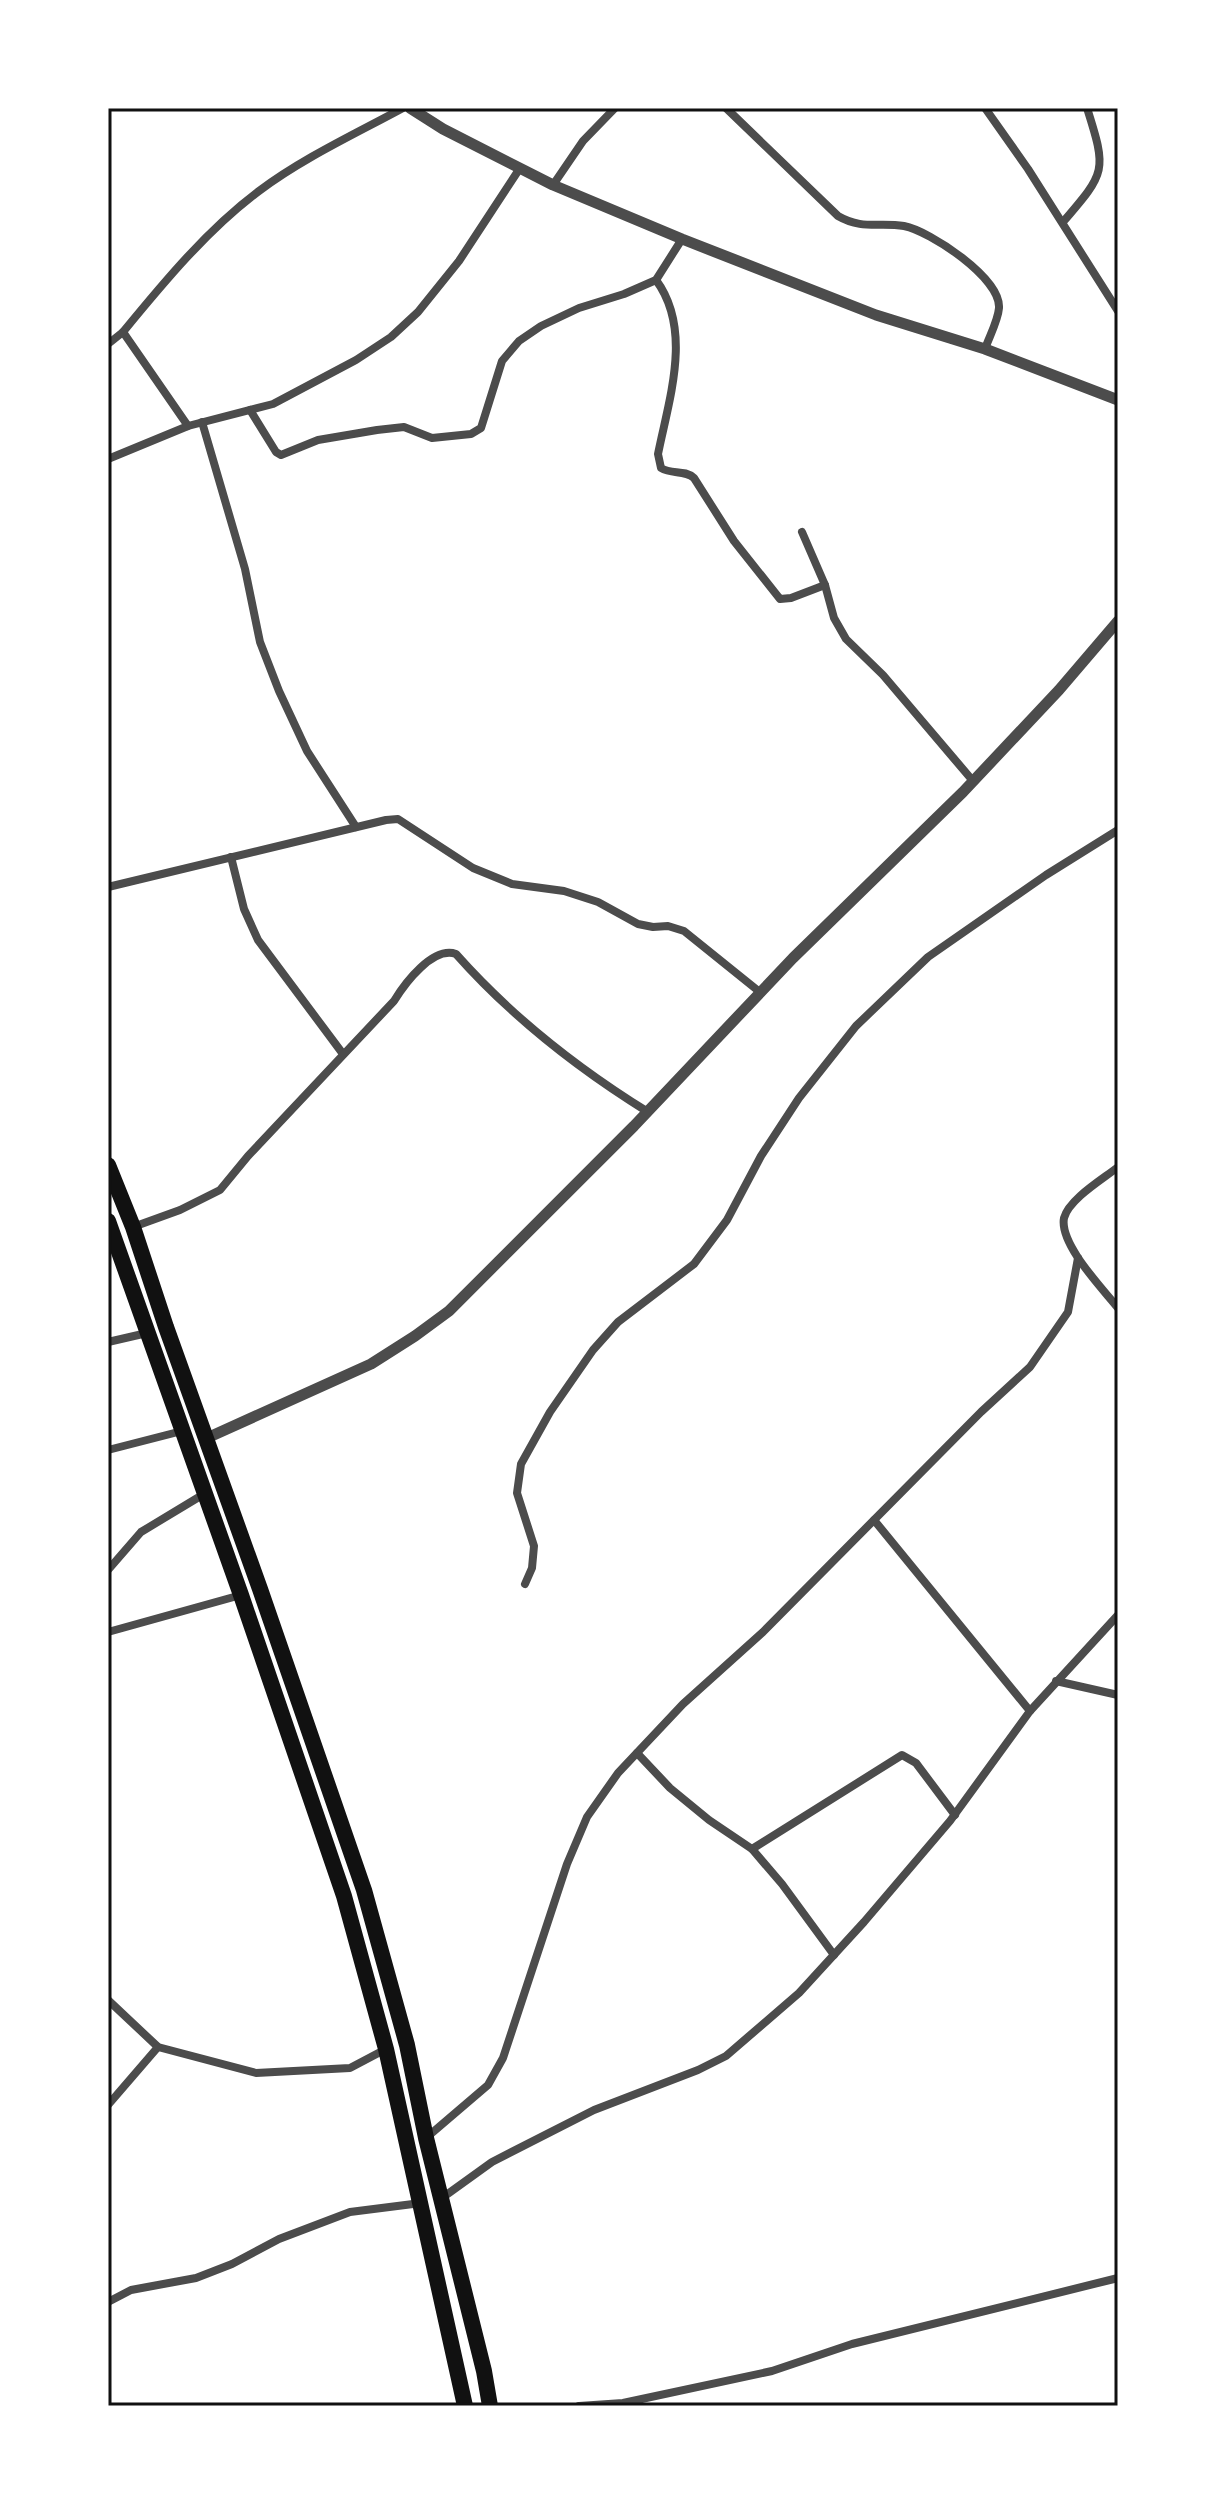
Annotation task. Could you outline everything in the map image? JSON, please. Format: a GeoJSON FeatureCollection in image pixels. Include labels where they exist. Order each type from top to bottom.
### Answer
{"type":"FeatureCollection","features":[{"type":"Feature","properties":{"kind":"highway"},"geometry":{"type":"LineString","coordinates":[[108,1165],[133,1227],[364,1890],[407,2045],[490,2406]]}},
{"type":"Feature","properties":{"kind":"highway"},"geometry":{"type":"LineString","coordinates":[[108,1221],[344,1896],[386,2049],[465,2406]]}},
{"type":"Feature","properties":{"kind":"highway"},"geometry":{"type":"LineString","coordinates":[[344,1896],[364,1890]]}},
{"type":"Feature","properties":{"kind":"street"},"geometry":{"type":"LineString","coordinates":[[108,344],[123,332],[200,244],[259,191],[403,108]]}},
{"type":"Feature","properties":{"kind":"street"},"geometry":{"type":"LineString","coordinates":[[410,108],[443,129],[553,185],[682,239],[876,315],[985,349],[1118,400]]}},
{"type":"Feature","properties":{"kind":"street"},"geometry":{"type":"LineString","coordinates":[[553,185],[583,141],[615,108]]}},
{"type":"Feature","properties":{"kind":"street"},"geometry":{"type":"LineString","coordinates":[[726,108],[838,216],[852,224],[908,227],[936,239],[979,272],[998,299],[999,309],[985,349]]}},
{"type":"Feature","properties":{"kind":"street"},"geometry":{"type":"LineString","coordinates":[[985,108],[1063,222],[1118,311]]}},
{"type":"Feature","properties":{"kind":"street"},"geometry":{"type":"LineString","coordinates":[[1063,222],[1099,176],[1101,160],[1087,108]]}},
{"type":"Feature","properties":{"kind":"street"},"geometry":{"type":"LineString","coordinates":[[108,459],[188,426],[273,404],[356,360],[391,337],[418,312],[459,261],[520,168]]}},
{"type":"Feature","properties":{"kind":"street"},"geometry":{"type":"LineString","coordinates":[[250,410],[276,452],[281,455],[318,440],[404,427],[432,438],[471,434],[481,428],[502,361],[519,341],[541,326],[579,308],[656,280],[682,239]]}},
{"type":"Feature","properties":{"kind":"street"},"geometry":{"type":"LineString","coordinates":[[656,280],[668,301],[677,341],[658,454],[661,468],[688,473],[694,478],[729,533],[780,599],[825,585]]}},
{"type":"Feature","properties":{"kind":"street"},"geometry":{"type":"LineString","coordinates":[[123,332],[188,426]]}},
{"type":"Feature","properties":{"kind":"street"},"geometry":{"type":"LineString","coordinates":[[202,422],[245,569],[260,642],[307,751],[356,827]]}},
{"type":"Feature","properties":{"kind":"street"},"geometry":{"type":"LineString","coordinates":[[802,532],[825,585],[834,618],[846,639],[883,675],[973,781]]}},
{"type":"Feature","properties":{"kind":"street"},"geometry":{"type":"LineString","coordinates":[[207,1438],[371,1364],[449,1311],[973,781],[1059,690],[1118,621]]}},
{"type":"Feature","properties":{"kind":"street"},"geometry":{"type":"LineString","coordinates":[[108,887],[398,819],[473,868],[499,879],[512,884],[564,891],[598,902],[638,924],[668,926],[684,931],[761,993]]}},
{"type":"Feature","properties":{"kind":"street"},"geometry":{"type":"LineString","coordinates":[[525,1584],[532,1568],[534,1546],[517,1493],[521,1464],[550,1412],[593,1350],[618,1322],[694,1264],[727,1220],[761,1156],[799,1098],[856,1026],[928,957],[1046,875],[1118,830]]}},
{"type":"Feature","properties":{"kind":"street"},"geometry":{"type":"LineString","coordinates":[[231,857],[244,909],[258,940],[343,1054]]}},
{"type":"Feature","properties":{"kind":"street"},"geometry":{"type":"LineString","coordinates":[[133,1227],[180,1210],[220,1190],[394,1001],[414,973],[448,951],[456,954],[497,997],[564,1055],[648,1112]]}},
{"type":"Feature","properties":{"kind":"street"},"geometry":{"type":"LineString","coordinates":[[1118,1167],[1076,1199],[1064,1217],[1065,1232],[1078,1258],[1118,1308]]}},
{"type":"Feature","properties":{"kind":"street"},"geometry":{"type":"LineString","coordinates":[[426,2138],[488,2085],[503,2058],[567,1864],[587,1817],[618,1773],[683,1704],[763,1632],[981,1412],[1030,1367],[1068,1312],[1078,1258]]}},
{"type":"Feature","properties":{"kind":"street"},"geometry":{"type":"LineString","coordinates":[[108,1342],[147,1333]]}},
{"type":"Feature","properties":{"kind":"street"},"geometry":{"type":"LineString","coordinates":[[108,1450],[182,1431]]}},
{"type":"Feature","properties":{"kind":"street"},"geometry":{"type":"LineString","coordinates":[[108,1570],[141,1532],[204,1494]]}},
{"type":"Feature","properties":{"kind":"street"},"geometry":{"type":"LineString","coordinates":[[874,1520],[1030,1711]]}},
{"type":"Feature","properties":{"kind":"street"},"geometry":{"type":"LineString","coordinates":[[108,1632],[241,1595]]}},
{"type":"Feature","properties":{"kind":"street"},"geometry":{"type":"LineString","coordinates":[[441,2198],[492,2162],[594,2110],[726,2056],[799,1993],[834,1955],[955,1815],[1030,1711],[1118,1615]]}},
{"type":"Feature","properties":{"kind":"street"},"geometry":{"type":"LineString","coordinates":[[1056,1681],[1118,1695]]}},
{"type":"Feature","properties":{"kind":"street"},"geometry":{"type":"LineString","coordinates":[[637,1753],[670,1788],[752,1849],[834,1955]]}},
{"type":"Feature","properties":{"kind":"street"},"geometry":{"type":"LineString","coordinates":[[752,1849],[902,1755],[916,1763],[955,1815]]}},
{"type":"Feature","properties":{"kind":"street"},"geometry":{"type":"LineString","coordinates":[[108,2000],[158,2047],[256,2073],[350,2068],[386,2049]]}},
{"type":"Feature","properties":{"kind":"street"},"geometry":{"type":"LineString","coordinates":[[108,2105],[158,2047]]}},
{"type":"Feature","properties":{"kind":"street"},"geometry":{"type":"LineString","coordinates":[[108,2302],[131,2290],[196,2278],[232,2264],[279,2239],[350,2212],[421,2203]]}},
{"type":"Feature","properties":{"kind":"street"},"geometry":{"type":"LineString","coordinates":[[579,2406],[623,2403],[772,2371],[852,2344],[1118,2278]]}}]}
